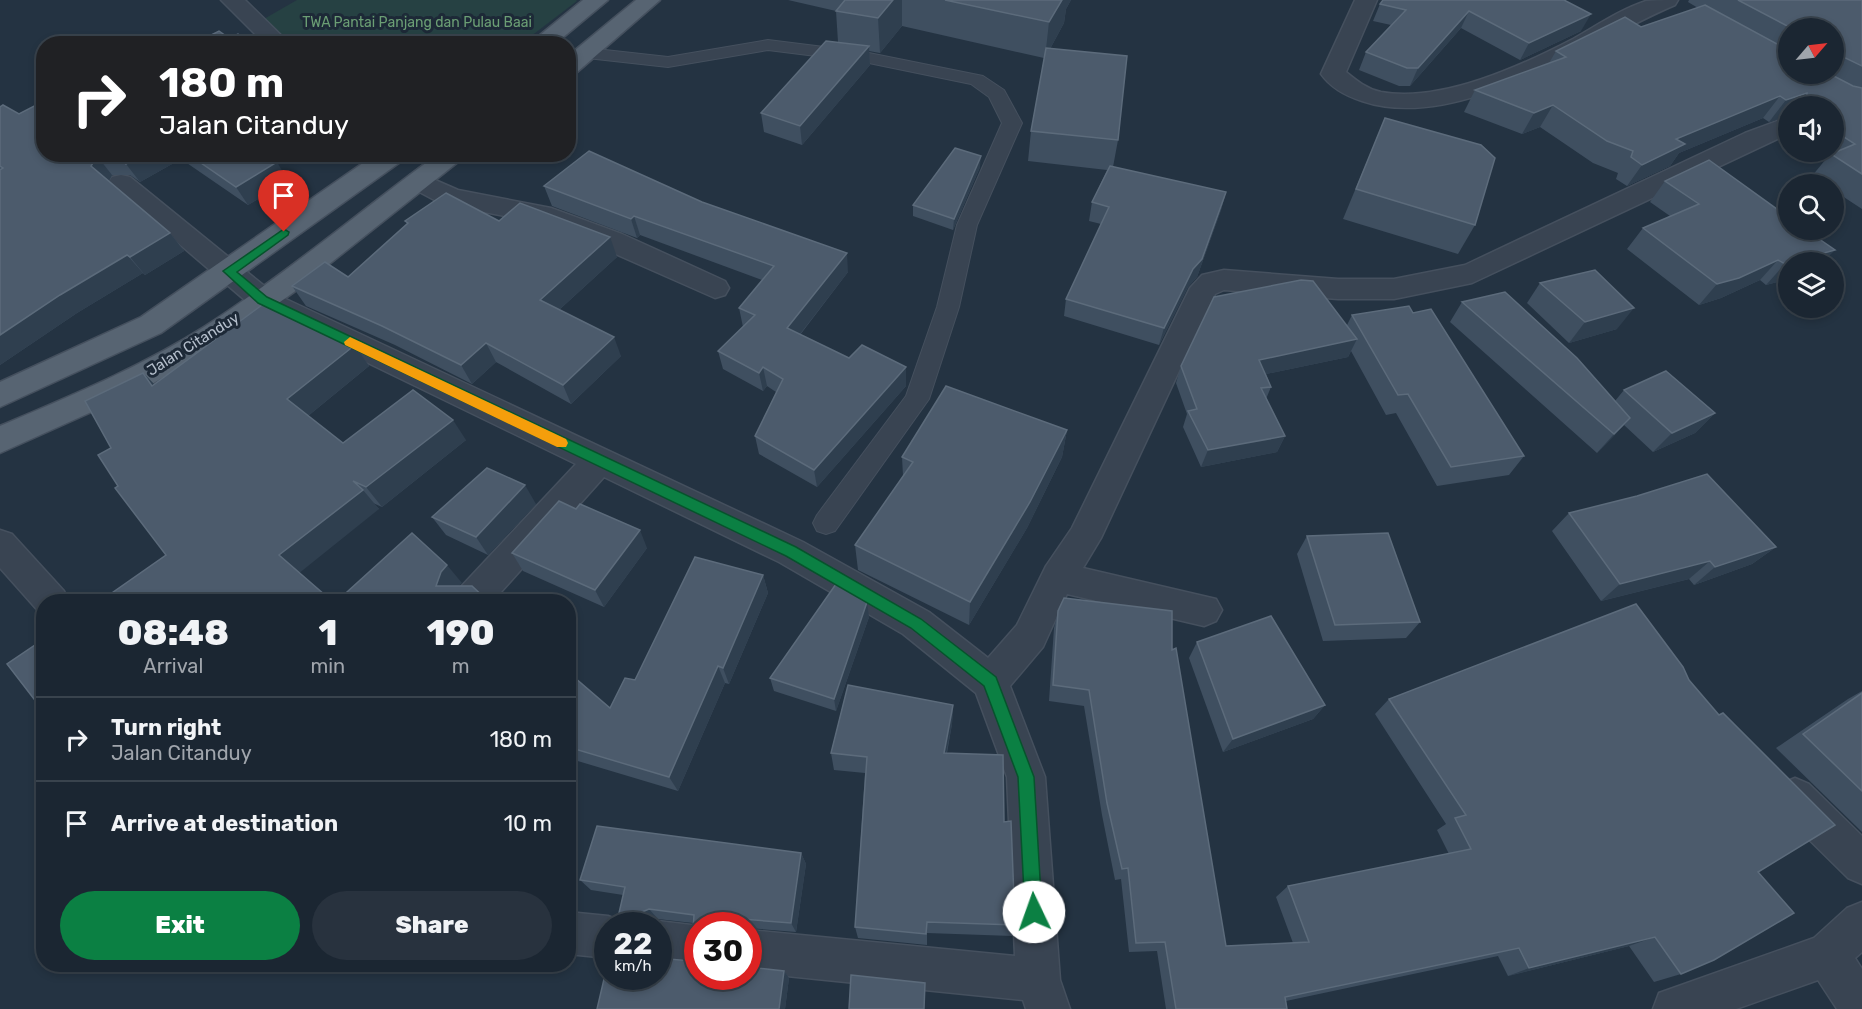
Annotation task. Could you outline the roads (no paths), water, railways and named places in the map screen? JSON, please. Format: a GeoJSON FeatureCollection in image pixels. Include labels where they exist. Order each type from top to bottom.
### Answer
{"type":"FeatureCollection","features":[{"type":"Feature","properties":{"kind":"main road"},"geometry":{"type":"LineString","coordinates":[[550,36],[597,0]]}},
{"type":"Feature","properties":{"kind":"main road"},"geometry":{"type":"LineString","coordinates":[[576,62],[649,0]]}},
{"type":"Feature","properties":{"kind":"main road"},"geometry":{"type":"LineString","coordinates":[[0,395],[151,325],[384,162]]}},
{"type":"Feature","properties":{"kind":"main road","name":"Jalan Citanduy"},"geometry":{"type":"LineString","coordinates":[[0,440],[126,383],[177,357],[292,282],[445,162]]}},
{"type":"Feature","properties":{"kind":"street"},"geometry":{"type":"LineString","coordinates":[[232,0],[270,36]]}},
{"type":"Feature","properties":{"kind":"street"},"geometry":{"type":"LineString","coordinates":[[1366,0],[1333,74],[1354,91],[1384,100],[1408,102],[1483,85],[1538,64],[1670,4]]}},
{"type":"Feature","properties":{"kind":"street"},"geometry":{"type":"LineString","coordinates":[[990,682],[1030,636],[1058,576],[1084,538],[1183,328],[1204,288],[1212,282],[1224,280],[1338,289],[1394,289],[1481,281],[1754,139],[1778,129]]}},
{"type":"Feature","properties":{"kind":"street"},"geometry":{"type":"LineString","coordinates":[[419,181],[451,198],[542,214],[612,241],[715,288]]}},
{"type":"Feature","properties":{"kind":"street"},"geometry":{"type":"LineString","coordinates":[[121,183],[263,300],[791,552],[916,623],[990,682],[1026,777],[1043,994],[762,953]]}},
{"type":"Feature","properties":{"kind":"street"},"geometry":{"type":"LineString","coordinates":[[476,594],[599,461]]}},
{"type":"Feature","properties":{"kind":"street"},"geometry":{"type":"LineString","coordinates":[[0,544],[45,594]]}},
{"type":"Feature","properties":{"kind":"street"},"geometry":{"type":"LineString","coordinates":[[1058,576],[1204,610]]}},
{"type":"Feature","properties":{"kind":"street"},"geometry":{"type":"LineString","coordinates":[[1771,773],[1862,864]]}},
{"type":"Feature","properties":{"kind":"street"},"geometry":{"type":"LineString","coordinates":[[1675,1009],[1827,955],[1862,923]]}},
{"type":"Feature","properties":{"kind":"street"},"geometry":{"type":"LineString","coordinates":[[576,934],[594,936]]}},
{"type":"Feature","properties":{"kind":"street"},"geometry":{"type":"LineString","coordinates":[[1827,955],[1862,1008]]}},
{"type":"Feature","properties":{"kind":"lane"},"geometry":{"type":"LineString","coordinates":[[587,53],[668,62],[768,45],[864,57],[964,75],[990,87],[1003,102],[1012,123],[967,225],[948,307],[917,399],[826,523]]}},
{"type":"Feature","properties":{"kind":"park label","name":"TWA Pantai Panjang dan Pulau Baai"},"geometry":{"type":"Point","coordinates":[417,22]}}]}
